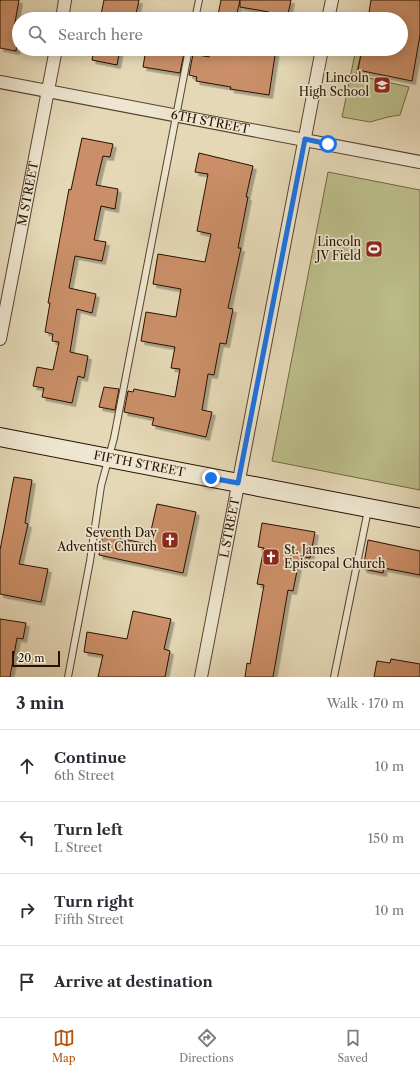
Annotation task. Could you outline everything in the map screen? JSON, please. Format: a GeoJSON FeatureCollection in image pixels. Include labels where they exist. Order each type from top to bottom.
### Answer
{"type":"FeatureCollection","features":[{"type":"Feature","properties":{"kind":"street"},"geometry":{"type":"LineString","coordinates":[[63,12],[66,0]]}},
{"type":"Feature","properties":{"kind":"street"},"geometry":{"type":"LineString","coordinates":[[329,12],[332,0]]}},
{"type":"Feature","properties":{"kind":"street","name":"M STREET"},"geometry":{"type":"LineString","coordinates":[[0,339],[55,56]]}},
{"type":"Feature","properties":{"kind":"street","name":"L STREET"},"geometry":{"type":"LineString","coordinates":[[201,677],[321,56]]}},
{"type":"Feature","properties":{"kind":"street","name":"6TH STREET"},"geometry":{"type":"LineString","coordinates":[[0,82],[420,162]]}},
{"type":"Feature","properties":{"kind":"street","name":"FIFTH STREET"},"geometry":{"type":"LineString","coordinates":[[0,437],[420,518]]}},
{"type":"Feature","properties":{"kind":"lane"},"geometry":{"type":"LineString","coordinates":[[196,12],[199,0]]}},
{"type":"Feature","properties":{"kind":"lane"},"geometry":{"type":"LineString","coordinates":[[68,677],[90,561],[101,486],[114,438],[188,56]]}},
{"type":"Feature","properties":{"kind":"lane"},"geometry":{"type":"LineString","coordinates":[[334,677],[368,508]]}},
{"type":"Feature","properties":{"kind":"green space"},"geometry":{"type":"Polygon","coordinates":[[[355,56],[360,56],[356,75],[409,87],[400,115],[370,122],[342,117],[355,56]]]}},
{"type":"Feature","properties":{"kind":"green space"},"geometry":{"type":"Polygon","coordinates":[[[328,172],[420,190],[420,490],[272,461],[328,172]]]}},
{"type":"Feature","properties":{"kind":"building"},"geometry":{"type":"Polygon","coordinates":[[[0,0],[19,0],[17,12],[12,12],[12,50],[0,48],[0,0]]]}},
{"type":"Feature","properties":{"kind":"building"},"geometry":{"type":"Polygon","coordinates":[[[104,0],[139,0],[136,12],[101,12],[104,0]]]}},
{"type":"Feature","properties":{"kind":"building"},"geometry":{"type":"Polygon","coordinates":[[[221,0],[240,0],[237,12],[219,12],[221,0]]]}},
{"type":"Feature","properties":{"kind":"building"},"geometry":{"type":"Polygon","coordinates":[[[240,0],[291,0],[288,12],[269,12],[240,7],[240,0]]]}},
{"type":"Feature","properties":{"kind":"building"},"geometry":{"type":"Polygon","coordinates":[[[371,0],[420,0],[420,35],[412,81],[358,70],[361,56],[408,56],[408,12],[369,12],[371,0]]]}},
{"type":"Feature","properties":{"kind":"building"},"geometry":{"type":"Polygon","coordinates":[[[93,56],[119,56],[117,65],[92,60],[93,56]]]}},
{"type":"Feature","properties":{"kind":"building"},"geometry":{"type":"Polygon","coordinates":[[[145,56],[183,56],[180,73],[143,67],[145,56]]]}},
{"type":"Feature","properties":{"kind":"building"},"geometry":{"type":"Polygon","coordinates":[[[193,56],[275,56],[269,95],[230,89],[231,87],[196,81],[197,77],[189,75],[193,56]]]}},
{"type":"Feature","properties":{"kind":"building"},"geometry":{"type":"Polygon","coordinates":[[[82,138],[113,144],[110,157],[103,156],[96,185],[118,189],[115,209],[101,206],[94,240],[106,242],[102,261],[75,256],[69,288],[96,294],[92,313],[77,309],[70,352],[88,356],[84,378],[78,376],[72,403],[42,397],[44,388],[33,386],[37,367],[53,370],[59,342],[52,341],[53,334],[45,332],[50,303],[48,303],[69,189],[71,190],[82,138]]]}},
{"type":"Feature","properties":{"kind":"building"},"geometry":{"type":"Polygon","coordinates":[[[199,153],[253,166],[246,197],[248,197],[238,248],[241,248],[228,308],[233,309],[226,344],[220,343],[214,375],[208,374],[202,410],[212,412],[206,437],[152,425],[154,418],[124,412],[128,391],[133,392],[134,389],[175,397],[180,369],[171,368],[175,347],[141,341],[146,312],[176,317],[181,289],[153,284],[158,254],[205,262],[211,234],[197,231],[208,174],[195,172],[199,153]]]}},
{"type":"Feature","properties":{"kind":"building"},"geometry":{"type":"Polygon","coordinates":[[[104,387],[119,389],[115,410],[99,407],[104,387]]]}},
{"type":"Feature","properties":{"kind":"building"},"geometry":{"type":"Polygon","coordinates":[[[14,477],[32,480],[25,523],[28,524],[19,564],[48,569],[41,602],[0,594],[0,550],[14,477]]]}},
{"type":"Feature","properties":{"kind":"building","name":"Seventh Day Adventist Church"},"geometry":{"type":"Polygon","coordinates":[[[157,504],[196,512],[183,573],[99,555],[103,535],[148,544],[157,504]]]}},
{"type":"Feature","properties":{"kind":"building"},"geometry":{"type":"Polygon","coordinates":[[[262,523],[315,532],[310,558],[300,556],[293,591],[288,590],[273,677],[245,677],[247,663],[250,664],[264,585],[257,584],[264,548],[258,547],[262,523]]]}},
{"type":"Feature","properties":{"kind":"building"},"geometry":{"type":"Polygon","coordinates":[[[368,540],[420,551],[420,575],[384,568],[383,573],[363,569],[368,540]]]}},
{"type":"Feature","properties":{"kind":"building"},"geometry":{"type":"Polygon","coordinates":[[[133,611],[171,619],[164,649],[170,651],[165,677],[98,677],[103,655],[84,652],[87,632],[127,639],[133,611]]]}},
{"type":"Feature","properties":{"kind":"building"},"geometry":{"type":"Polygon","coordinates":[[[0,619],[26,623],[23,639],[17,638],[10,677],[0,677],[0,619]]]}},
{"type":"Feature","properties":{"kind":"building"},"geometry":{"type":"Polygon","coordinates":[[[391,659],[420,664],[420,677],[374,677],[377,661],[390,663],[391,659]]]}},
{"type":"Feature","properties":{"kind":"place","name":"Lincoln High School"},"geometry":{"type":"Point","coordinates":[382,85]}},
{"type":"Feature","properties":{"kind":"place","name":"Lincoln JV Field"},"geometry":{"type":"Point","coordinates":[374,249]}},
{"type":"Feature","properties":{"kind":"place","name":"Seventh Day Adventist Church"},"geometry":{"type":"Point","coordinates":[170,540]}},
{"type":"Feature","properties":{"kind":"place","name":"St. James Episcopal Church"},"geometry":{"type":"Point","coordinates":[271,557]}},
{"type":"Feature","properties":{"kind":"route"},"geometry":{"type":"LineString","coordinates":[[211,478],[238,483],[305,139],[328,144]]}}]}
